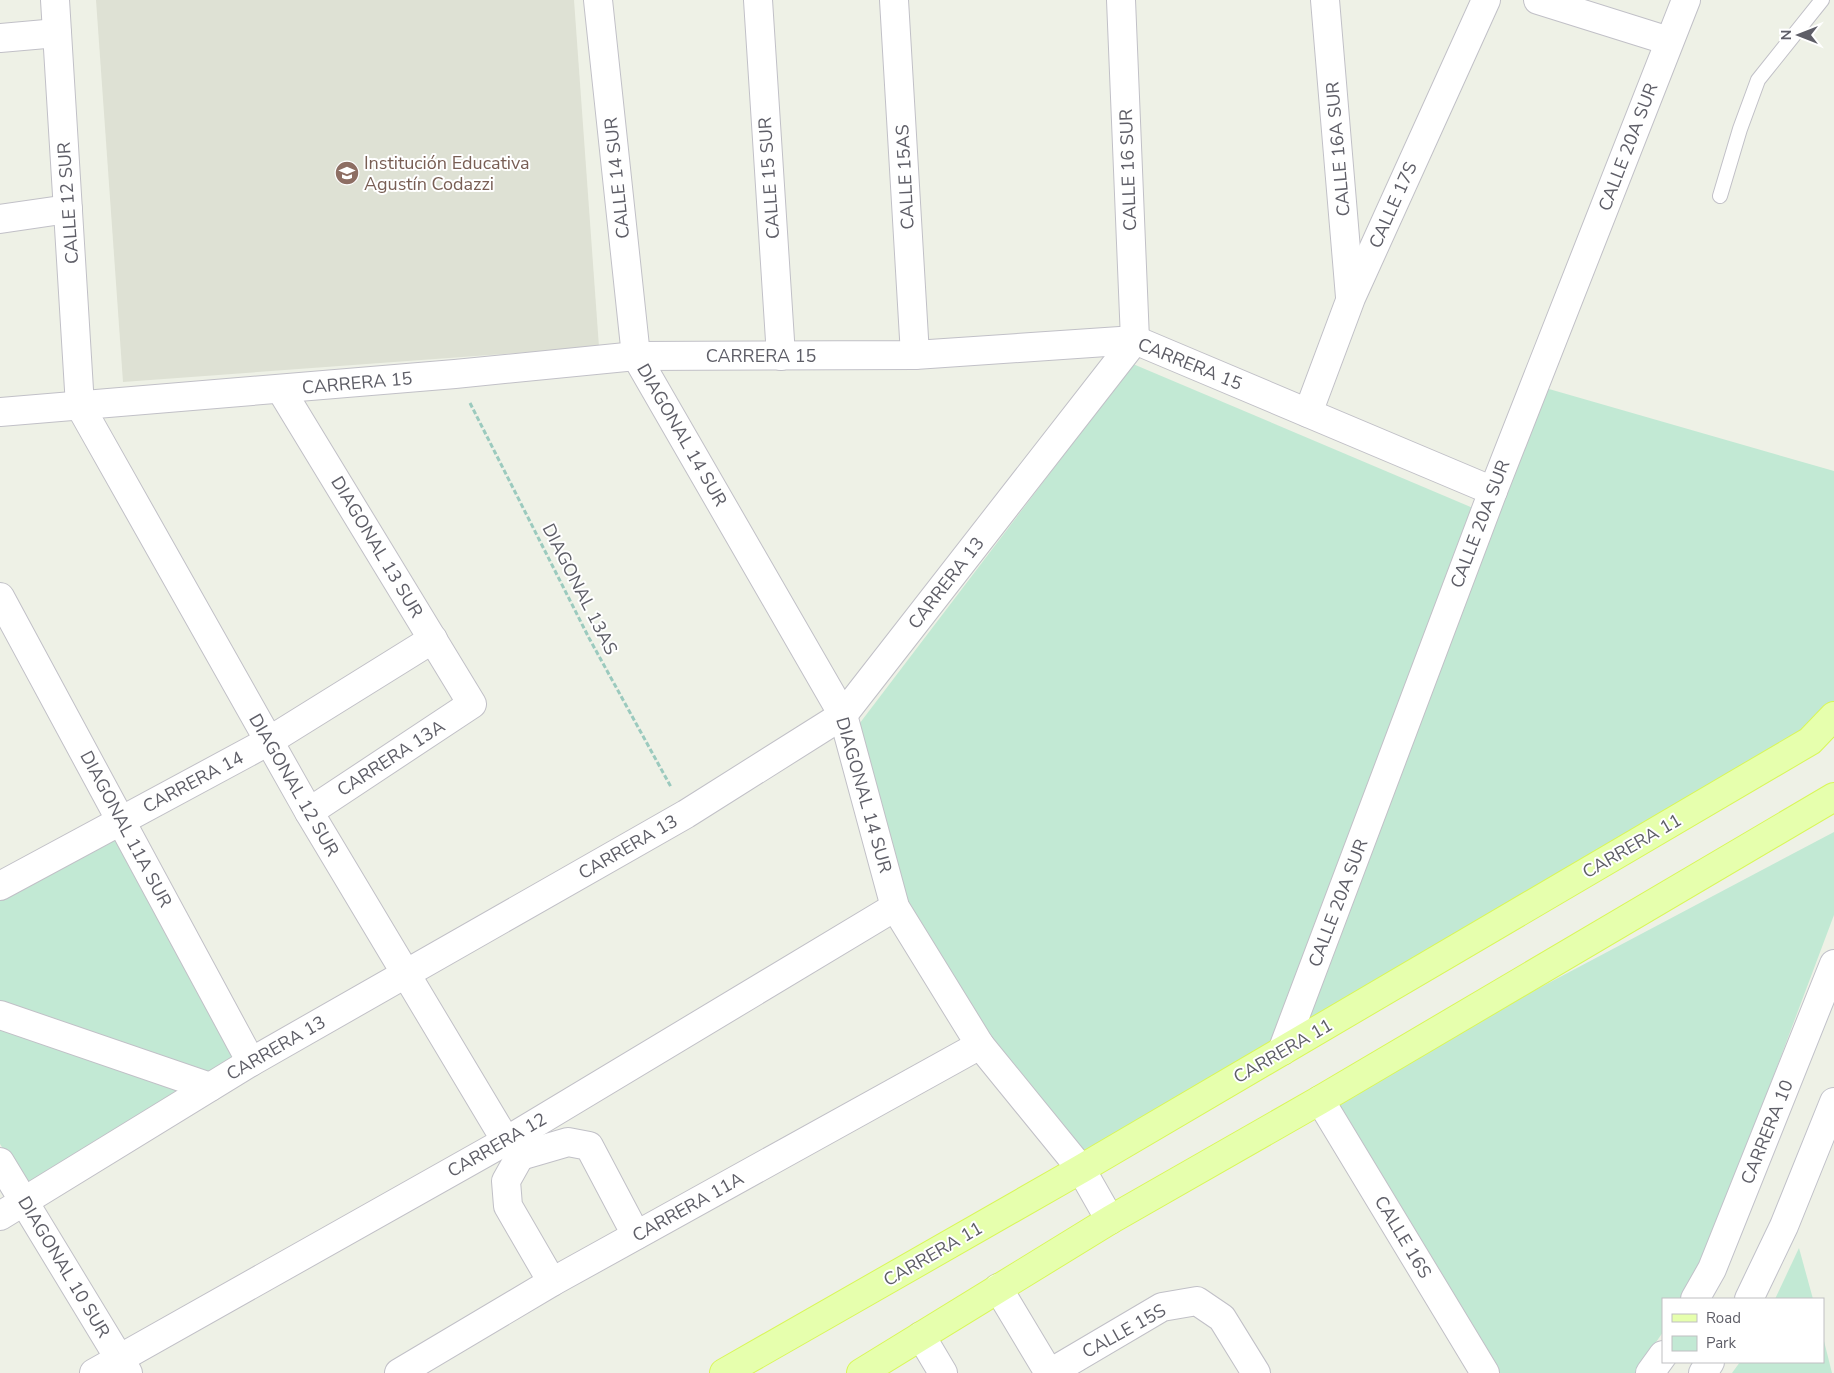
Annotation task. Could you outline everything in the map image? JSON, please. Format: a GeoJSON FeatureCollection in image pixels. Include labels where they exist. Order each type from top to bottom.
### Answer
{"type":"FeatureCollection","features":[{"type":"Feature","properties":{"kind":"main road","name":"CARRERA 11"},"geometry":{"type":"LineString","coordinates":[[724,1373],[1081,1169],[1810,741],[1834,716]]}},
{"type":"Feature","properties":{"kind":"main road"},"geometry":{"type":"LineString","coordinates":[[861,1373],[1110,1220],[1320,1100],[1834,797]]}},
{"type":"Feature","properties":{"kind":"street","name":"CALLE 12 SUR"},"geometry":{"type":"LineString","coordinates":[[55,0],[80,406]]}},
{"type":"Feature","properties":{"kind":"street","name":"CALLE 14 SUR"},"geometry":{"type":"LineString","coordinates":[[598,0],[636,356]]}},
{"type":"Feature","properties":{"kind":"street","name":"CALLE 15 SUR"},"geometry":{"type":"LineString","coordinates":[[758,0],[781,356]]}},
{"type":"Feature","properties":{"kind":"street","name":"CALLE 15AS"},"geometry":{"type":"LineString","coordinates":[[894,0],[915,355]]}},
{"type":"Feature","properties":{"kind":"street","name":"CALLE 16 SUR"},"geometry":{"type":"LineString","coordinates":[[1121,0],[1135,340]]}},
{"type":"Feature","properties":{"kind":"street","name":"CALLE 16A SUR"},"geometry":{"type":"LineString","coordinates":[[1325,0],[1351,298]]}},
{"type":"Feature","properties":{"kind":"street","name":"CALLE 17S"},"geometry":{"type":"LineString","coordinates":[[1308,413],[1351,298],[1486,0]]}},
{"type":"Feature","properties":{"kind":"street"},"geometry":{"type":"LineString","coordinates":[[1538,0],[1669,41]]}},
{"type":"Feature","properties":{"kind":"street","name":"CALLE 20A SUR"},"geometry":{"type":"LineString","coordinates":[[1282,1051],[1493,491],[1686,0]]}},
{"type":"Feature","properties":{"kind":"street"},"geometry":{"type":"LineString","coordinates":[[0,38],[57,33]]}},
{"type":"Feature","properties":{"kind":"street"},"geometry":{"type":"LineString","coordinates":[[0,219],[68,210]]}},
{"type":"Feature","properties":{"kind":"street","name":"CARRERA 15"},"geometry":{"type":"LineString","coordinates":[[0,412],[281,390],[636,356],[915,355],[1135,340],[1493,491]]}},
{"type":"Feature","properties":{"kind":"street","name":"CARRERA 13"},"geometry":{"type":"LineString","coordinates":[[0,1216],[251,1062],[686,814],[843,715],[1135,340]]}},
{"type":"Feature","properties":{"kind":"street","name":"DIAGONAL 14 SUR"},"geometry":{"type":"LineString","coordinates":[[636,356],[843,715],[895,907],[980,1045],[1081,1169],[1110,1220]]}},
{"type":"Feature","properties":{"kind":"street","name":"DIAGONAL 13 SUR"},"geometry":{"type":"LineString","coordinates":[[281,390],[472,704]]}},
{"type":"Feature","properties":{"kind":"street","name":"DIAGONAL 12 SUR"},"geometry":{"type":"LineString","coordinates":[[80,406],[309,812],[513,1149]]}},
{"type":"Feature","properties":{"kind":"street","name":"DIAGONAL 11A SUR"},"geometry":{"type":"LineString","coordinates":[[0,596],[251,1062]]}},
{"type":"Feature","properties":{"kind":"street","name":"CARRERA 14"},"geometry":{"type":"LineString","coordinates":[[0,886],[269,741],[433,639]]}},
{"type":"Feature","properties":{"kind":"street","name":"CARRERA 13A"},"geometry":{"type":"LineString","coordinates":[[309,812],[472,704]]}},
{"type":"Feature","properties":{"kind":"street","name":"CARRERA 12"},"geometry":{"type":"LineString","coordinates":[[94,1373],[123,1365],[513,1149],[895,907]]}},
{"type":"Feature","properties":{"kind":"street","name":"CARRERA 10"},"geometry":{"type":"LineString","coordinates":[[1696,1298],[1712,1269],[1834,964]]}},
{"type":"Feature","properties":{"kind":"street"},"geometry":{"type":"LineString","coordinates":[[0,1016],[210,1088]]}},
{"type":"Feature","properties":{"kind":"street","name":"CARRERA 11A"},"geometry":{"type":"LineString","coordinates":[[399,1373],[552,1282],[980,1045]]}},
{"type":"Feature","properties":{"kind":"street","name":"CALLE 16S"},"geometry":{"type":"LineString","coordinates":[[1320,1100],[1485,1373]]}},
{"type":"Feature","properties":{"kind":"street"},"geometry":{"type":"LineString","coordinates":[[1749,1298],[1784,1226],[1834,1102]]}},
{"type":"Feature","properties":{"kind":"street"},"geometry":{"type":"LineString","coordinates":[[552,1282],[508,1206],[506,1181],[513,1149],[568,1142],[589,1146],[636,1235]]}},
{"type":"Feature","properties":{"kind":"street","name":"DIAGONAL 10 SUR"},"geometry":{"type":"LineString","coordinates":[[0,1162],[123,1365]]}},
{"type":"Feature","properties":{"kind":"street"},"geometry":{"type":"LineString","coordinates":[[998,1288],[1050,1373]]}},
{"type":"Feature","properties":{"kind":"street","name":"CALLE 15S"},"geometry":{"type":"LineString","coordinates":[[1050,1373],[1162,1306],[1197,1301],[1222,1318],[1256,1373]]}},
{"type":"Feature","properties":{"kind":"street"},"geometry":{"type":"LineString","coordinates":[[921,1336],[943,1373]]}},
{"type":"Feature","properties":{"kind":"street"},"geometry":{"type":"LineString","coordinates":[[1650,1373],[1662,1356]]}},
{"type":"Feature","properties":{"kind":"lane"},"geometry":{"type":"LineString","coordinates":[[1720,196],[1740,129],[1758,80],[1822,0]]}},
{"type":"Feature","properties":{"kind":"path","name":"DIAGONAL 13AS"},"geometry":{"type":"LineString","coordinates":[[455,374],[589,638],[686,814]]}},
{"type":"Feature","properties":{"kind":"shaded area","name":"Institución Educativa Agustín Codazzi"},"geometry":{"type":"Polygon","coordinates":[[[96,0],[574,0],[599,347],[123,382],[96,0]]]}},
{"type":"Feature","properties":{"kind":"green space"},"geometry":{"type":"Polygon","coordinates":[[[1133,364],[1473,508],[1273,1040],[1082,1152],[986,1034],[906,903],[850,736],[1133,364]]]}},
{"type":"Feature","properties":{"kind":"green space"},"geometry":{"type":"Polygon","coordinates":[[[1542,387],[1834,471],[1834,702],[1807,730],[1300,1028],[1542,387]]]}},
{"type":"Feature","properties":{"kind":"green space"},"geometry":{"type":"Polygon","coordinates":[[[1834,832],[1834,915],[1706,1256],[1682,1298],[1662,1298],[1662,1333],[1635,1373],[1498,1373],[1329,1099],[1834,832]]]}},
{"type":"Feature","properties":{"kind":"green space"},"geometry":{"type":"Polygon","coordinates":[[[115,835],[236,1056],[28,1189],[0,1144],[0,898],[115,835]]]}},
{"type":"Feature","properties":{"kind":"green space"},"geometry":{"type":"Polygon","coordinates":[[[1799,1248],[1813,1298],[1775,1298],[1799,1248]]]}},
{"type":"Feature","properties":{"kind":"green space"},"geometry":{"type":"Polygon","coordinates":[[[1824,1341],[1832,1373],[1732,1373],[1739,1363],[1824,1363],[1824,1341]]]}},
{"type":"Feature","properties":{"kind":"place","name":"Institución Educativa Agustín Codazzi"},"geometry":{"type":"Point","coordinates":[347,173]}}]}
